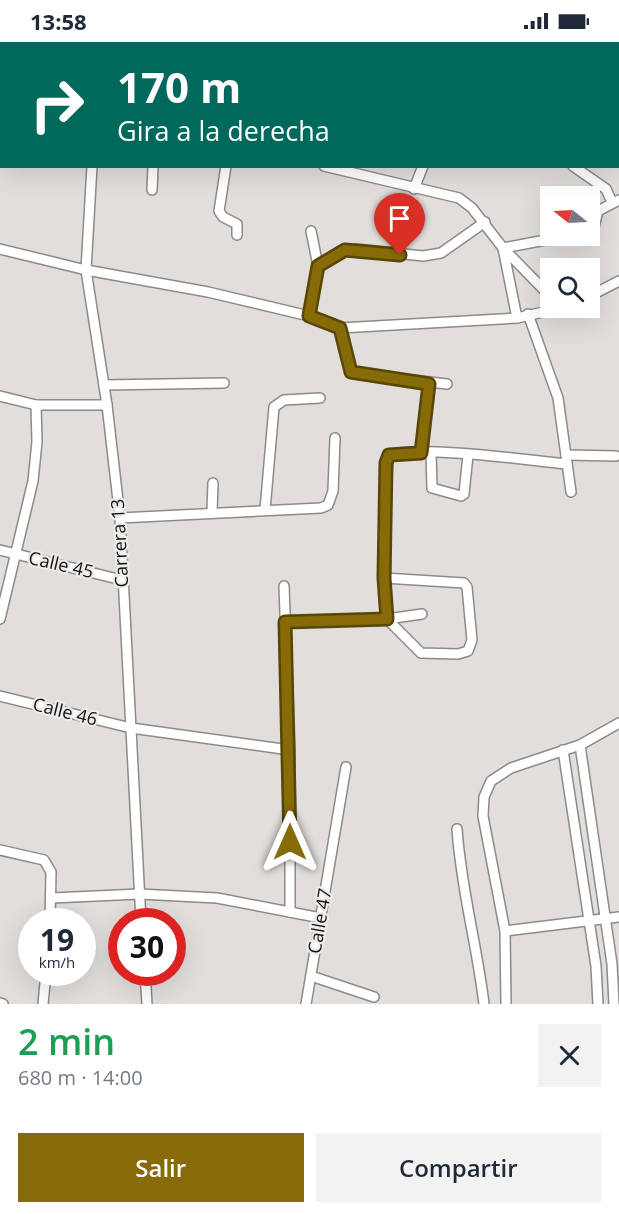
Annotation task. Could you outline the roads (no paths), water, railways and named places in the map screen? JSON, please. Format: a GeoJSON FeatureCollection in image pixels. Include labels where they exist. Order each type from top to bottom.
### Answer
{"type":"FeatureCollection","features":[{"type":"Feature","properties":{"kind":"street","name":"Carrera 13"},"geometry":{"type":"LineString","coordinates":[[92,168],[86,270],[107,405],[120,518],[140,908]]}},
{"type":"Feature","properties":{"kind":"street"},"geometry":{"type":"LineString","coordinates":[[152,190],[153,168]]}},
{"type":"Feature","properties":{"kind":"street"},"geometry":{"type":"LineString","coordinates":[[226,168],[219,211],[223,218],[237,224],[237,235]]}},
{"type":"Feature","properties":{"kind":"street"},"geometry":{"type":"LineString","coordinates":[[332,168],[459,198],[485,222],[503,248],[540,286]]}},
{"type":"Feature","properties":{"kind":"street"},"geometry":{"type":"LineString","coordinates":[[414,189],[422,168]]}},
{"type":"Feature","properties":{"kind":"street"},"geometry":{"type":"LineString","coordinates":[[503,248],[556,238],[585,240],[592,235],[598,211],[616,201],[606,189],[576,168]]}},
{"type":"Feature","properties":{"kind":"street"},"geometry":{"type":"LineString","coordinates":[[318,266],[345,250],[356,249],[423,256],[441,253],[485,222]]}},
{"type":"Feature","properties":{"kind":"street"},"geometry":{"type":"LineString","coordinates":[[309,316],[318,266],[311,231]]}},
{"type":"Feature","properties":{"kind":"street"},"geometry":{"type":"LineString","coordinates":[[503,248],[517,318]]}},
{"type":"Feature","properties":{"kind":"street"},"geometry":{"type":"LineString","coordinates":[[0,249],[86,270],[208,292],[309,316],[340,328],[517,318],[540,312]]}},
{"type":"Feature","properties":{"kind":"street"},"geometry":{"type":"LineString","coordinates":[[600,291],[619,281]]}},
{"type":"Feature","properties":{"kind":"street"},"geometry":{"type":"LineString","coordinates":[[528,314],[558,398],[571,492]]}},
{"type":"Feature","properties":{"kind":"street"},"geometry":{"type":"LineString","coordinates":[[340,328],[350,371],[353,373],[429,384],[447,384]]}},
{"type":"Feature","properties":{"kind":"street"},"geometry":{"type":"LineString","coordinates":[[104,385],[224,383]]}},
{"type":"Feature","properties":{"kind":"street"},"geometry":{"type":"LineString","coordinates":[[429,384],[426,453],[432,488],[461,496],[464,494],[468,455]]}},
{"type":"Feature","properties":{"kind":"street"},"geometry":{"type":"LineString","coordinates":[[0,396],[36,405],[107,405]]}},
{"type":"Feature","properties":{"kind":"street"},"geometry":{"type":"LineString","coordinates":[[265,510],[274,406],[284,400],[320,398]]}},
{"type":"Feature","properties":{"kind":"street"},"geometry":{"type":"LineString","coordinates":[[0,619],[33,481],[37,442],[36,405]]}},
{"type":"Feature","properties":{"kind":"street"},"geometry":{"type":"LineString","coordinates":[[120,518],[212,512],[310,510],[328,505],[333,491],[335,438]]}},
{"type":"Feature","properties":{"kind":"street"},"geometry":{"type":"LineString","coordinates":[[384,578],[464,583],[467,587],[471,647],[458,654],[424,654],[417,651],[387,619],[384,578],[387,459],[392,454],[426,453],[567,460],[616,456]]}},
{"type":"Feature","properties":{"kind":"street"},"geometry":{"type":"LineString","coordinates":[[212,512],[213,483]]}},
{"type":"Feature","properties":{"kind":"street","name":"Calle 45"},"geometry":{"type":"LineString","coordinates":[[0,550],[122,580]]}},
{"type":"Feature","properties":{"kind":"street"},"geometry":{"type":"LineString","coordinates":[[284,586],[290,750],[290,912]]}},
{"type":"Feature","properties":{"kind":"street"},"geometry":{"type":"LineString","coordinates":[[285,622],[387,619],[422,614]]}},
{"type":"Feature","properties":{"kind":"street","name":"Calle 46"},"geometry":{"type":"LineString","coordinates":[[0,696],[130,728],[290,750]]}},
{"type":"Feature","properties":{"kind":"street"},"geometry":{"type":"LineString","coordinates":[[506,1004],[505,931],[483,816],[484,797],[492,781],[512,768],[580,745],[619,723]]}},
{"type":"Feature","properties":{"kind":"street"},"geometry":{"type":"LineString","coordinates":[[580,745],[612,964],[614,1004]]}},
{"type":"Feature","properties":{"kind":"street"},"geometry":{"type":"LineString","coordinates":[[563,750],[596,966],[598,1004]]}},
{"type":"Feature","properties":{"kind":"street","name":"Calle 47"},"geometry":{"type":"LineString","coordinates":[[306,1004],[346,767]]}},
{"type":"Feature","properties":{"kind":"street"},"geometry":{"type":"LineString","coordinates":[[458,829],[460,871],[479,958],[484,1004]]}},
{"type":"Feature","properties":{"kind":"street"},"geometry":{"type":"LineString","coordinates":[[0,850],[44,860],[51,872],[51,908]]}},
{"type":"Feature","properties":{"kind":"street"},"geometry":{"type":"LineString","coordinates":[[52,898],[139,894],[217,898],[321,918]]}},
{"type":"Feature","properties":{"kind":"street"},"geometry":{"type":"LineString","coordinates":[[505,931],[619,917]]}},
{"type":"Feature","properties":{"kind":"street"},"geometry":{"type":"LineString","coordinates":[[311,976],[374,997]]}},
{"type":"Feature","properties":{"kind":"street"},"geometry":{"type":"LineString","coordinates":[[43,1004],[45,986]]}},
{"type":"Feature","properties":{"kind":"street"},"geometry":{"type":"LineString","coordinates":[[146,986],[147,1004]]}}]}
